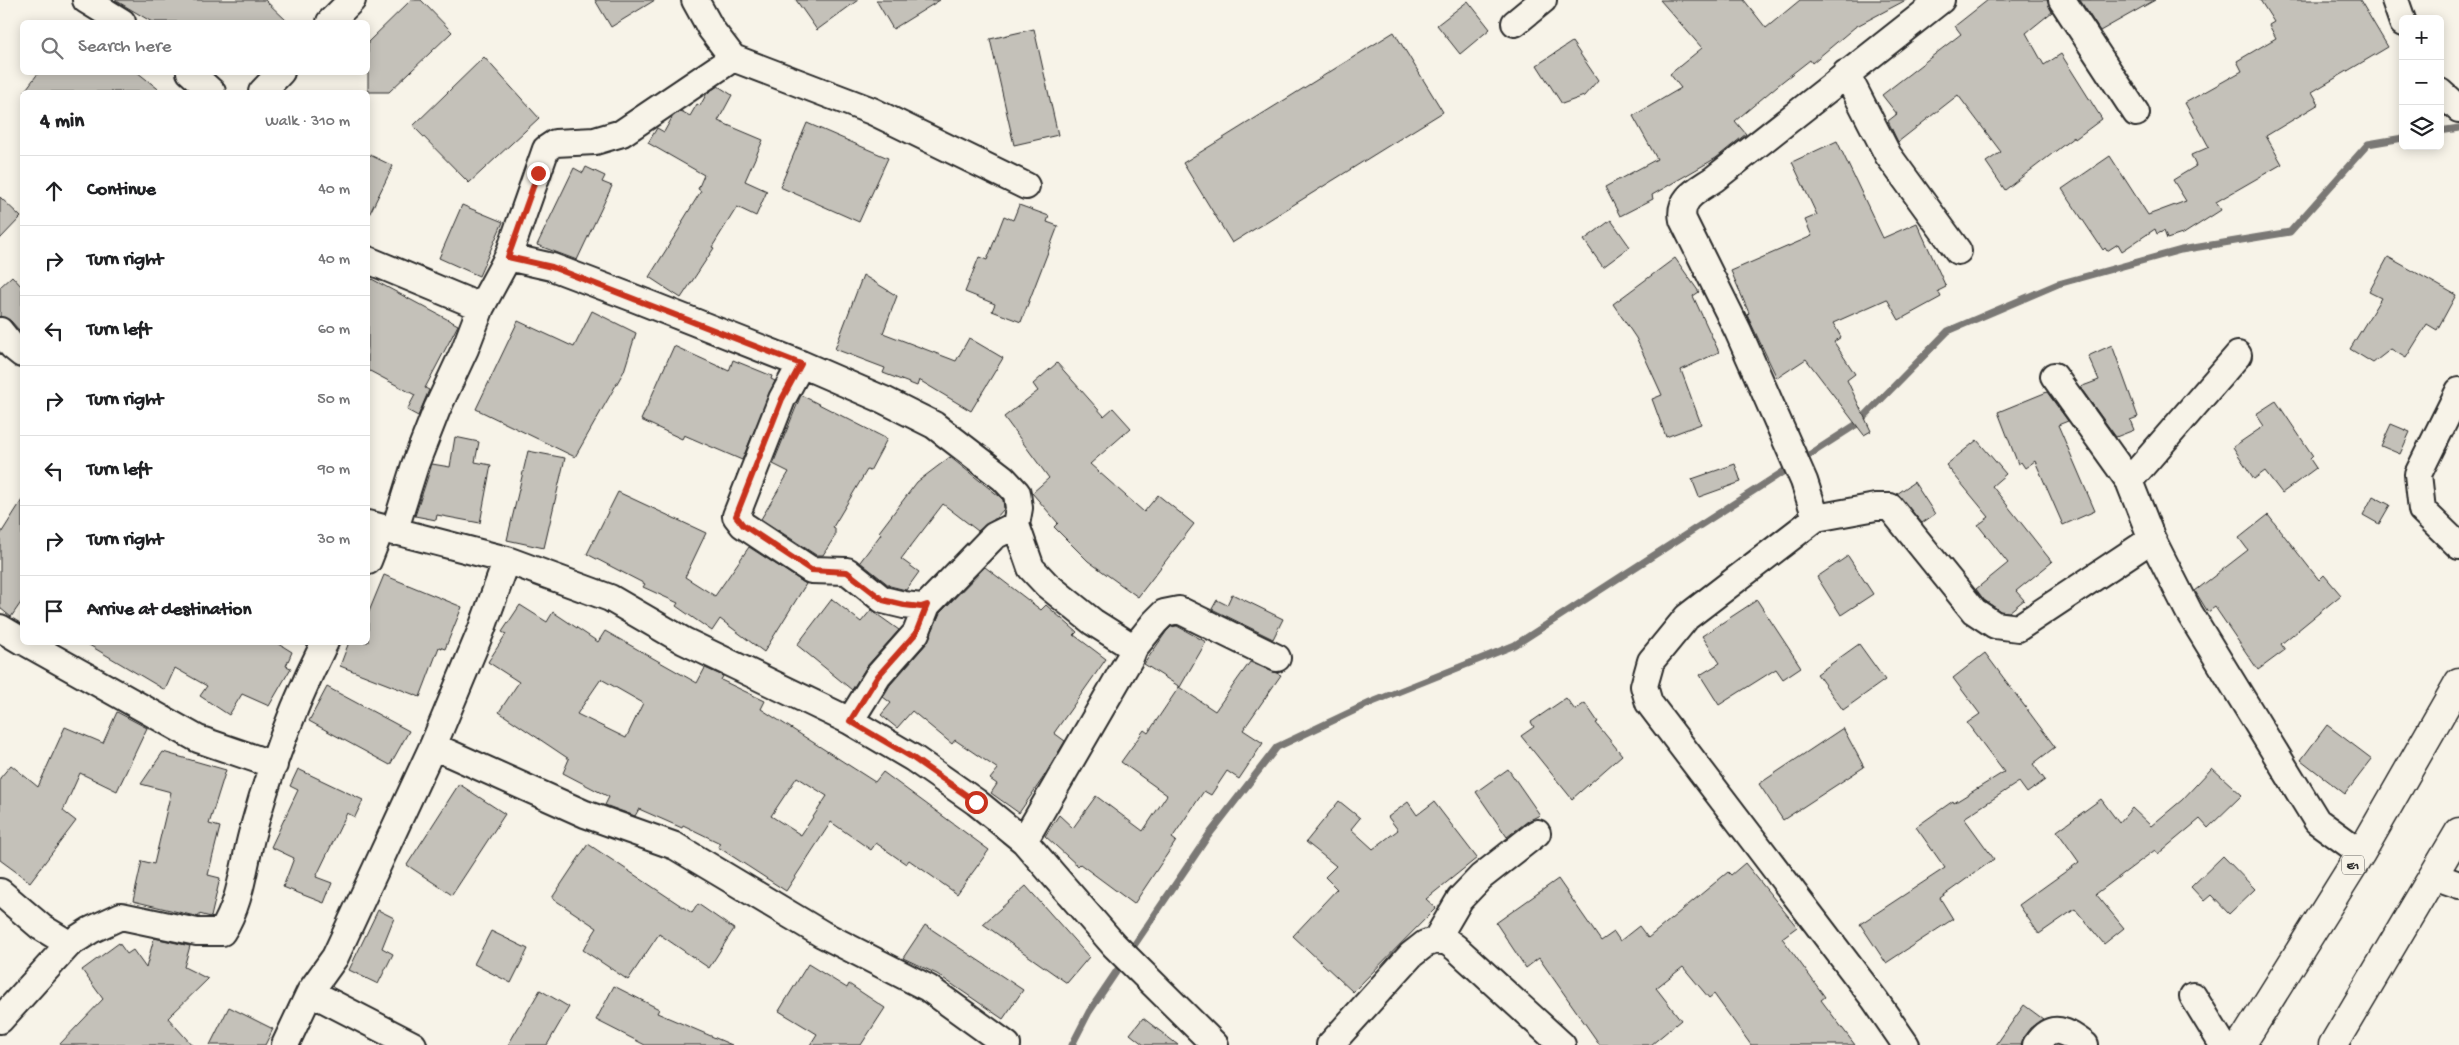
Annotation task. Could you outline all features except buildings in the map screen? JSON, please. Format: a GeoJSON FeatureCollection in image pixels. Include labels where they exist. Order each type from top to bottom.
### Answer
{"type":"FeatureCollection","features":[{"type":"Feature","properties":{"kind":"highway","name":"E1"},"geometry":{"type":"LineString","coordinates":[[2241,1045],[2361,853],[2459,682]]}},
{"type":"Feature","properties":{"kind":"highway"},"geometry":{"type":"LineString","coordinates":[[2333,1045],[2459,832]]}},
{"type":"Feature","properties":{"kind":"street"},"geometry":{"type":"LineString","coordinates":[[86,0],[119,20]]}},
{"type":"Feature","properties":{"kind":"street"},"geometry":{"type":"LineString","coordinates":[[332,20],[352,0]]}},
{"type":"Feature","properties":{"kind":"street"},"geometry":{"type":"LineString","coordinates":[[695,0],[711,29],[733,58],[872,111],[1026,186]]}},
{"type":"Feature","properties":{"kind":"street"},"geometry":{"type":"LineString","coordinates":[[1515,23],[1543,0]]}},
{"type":"Feature","properties":{"kind":"street"},"geometry":{"type":"LineString","coordinates":[[1810,499],[1742,340],[1683,220],[1681,212],[1686,198],[1714,179],[1846,73],[1941,0]]}},
{"type":"Feature","properties":{"kind":"street"},"geometry":{"type":"LineString","coordinates":[[2062,0],[2136,114]]}},
{"type":"Feature","properties":{"kind":"street"},"geometry":{"type":"LineString","coordinates":[[2395,0],[2400,15]]}},
{"type":"Feature","properties":{"kind":"street"},"geometry":{"type":"LineString","coordinates":[[370,556],[381,528],[430,428],[481,307],[508,257],[546,149],[555,143],[595,141],[622,134],[733,58]]}},
{"type":"Feature","properties":{"kind":"street"},"geometry":{"type":"LineString","coordinates":[[1846,73],[1888,155],[1958,251]]}},
{"type":"Feature","properties":{"kind":"street"},"geometry":{"type":"LineString","coordinates":[[193,75],[210,90]]}},
{"type":"Feature","properties":{"kind":"street"},"geometry":{"type":"LineString","coordinates":[[264,90],[278,75]]}},
{"type":"Feature","properties":{"kind":"street"},"geometry":{"type":"LineString","coordinates":[[2444,95],[2459,108]]}},
{"type":"Feature","properties":{"kind":"street"},"geometry":{"type":"LineString","coordinates":[[508,257],[552,267],[801,364],[884,400],[934,425],[1003,478],[1017,494],[1019,508],[1016,525],[1031,568],[1047,585],[1093,622],[1134,648]]}},
{"type":"Feature","properties":{"kind":"street"},"geometry":{"type":"LineString","coordinates":[[370,261],[481,307]]}},
{"type":"Feature","properties":{"kind":"street"},"geometry":{"type":"LineString","coordinates":[[2129,481],[2238,355]]}},
{"type":"Feature","properties":{"kind":"street"},"geometry":{"type":"LineString","coordinates":[[801,364],[782,399],[736,516],[743,525],[811,570],[847,572],[883,600],[921,607],[927,605]]}},
{"type":"Feature","properties":{"kind":"street"},"geometry":{"type":"LineString","coordinates":[[2054,376],[2129,481],[2152,539],[2189,612],[2317,821],[2361,853]]}},
{"type":"Feature","properties":{"kind":"street"},"geometry":{"type":"LineString","coordinates":[[2459,391],[2418,474],[2422,510],[2459,546]]}},
{"type":"Feature","properties":{"kind":"street"},"geometry":{"type":"LineString","coordinates":[[1810,499],[1890,507],[1974,611],[1994,625],[2018,628],[2152,539]]}},
{"type":"Feature","properties":{"kind":"street"},"geometry":{"type":"LineString","coordinates":[[1810,499],[1687,617],[1651,661],[1644,686],[1649,703],[1875,1000],[1906,1045]]}},
{"type":"Feature","properties":{"kind":"street"},"geometry":{"type":"LineString","coordinates":[[850,721],[878,676],[916,633],[927,605],[994,536],[1016,525]]}},
{"type":"Feature","properties":{"kind":"street"},"geometry":{"type":"LineString","coordinates":[[381,528],[507,560],[610,598],[684,641],[850,721],[913,758],[976,802],[1024,841],[1114,945],[1215,1045]]}},
{"type":"Feature","properties":{"kind":"street"},"geometry":{"type":"LineString","coordinates":[[285,1045],[310,992],[336,957],[433,746],[481,631],[507,560]]}},
{"type":"Feature","properties":{"kind":"street"},"geometry":{"type":"LineString","coordinates":[[1024,841],[1134,648],[1164,613],[1179,610],[1277,658]]}},
{"type":"Feature","properties":{"kind":"street"},"geometry":{"type":"LineString","coordinates":[[0,628],[20,640]]}},
{"type":"Feature","properties":{"kind":"street"},"geometry":{"type":"LineString","coordinates":[[29,645],[198,739],[274,765]]}},
{"type":"Feature","properties":{"kind":"street"},"geometry":{"type":"LineString","coordinates":[[0,1020],[69,944],[91,930],[121,916],[197,932],[222,932],[231,917],[252,834],[274,765],[324,645]]}},
{"type":"Feature","properties":{"kind":"street"},"geometry":{"type":"LineString","coordinates":[[433,746],[585,814],[675,846],[822,934],[928,988],[1007,1045]]}},
{"type":"Feature","properties":{"kind":"street"},"geometry":{"type":"LineString","coordinates":[[1436,940],[1460,898],[1481,877],[1537,833]]}},
{"type":"Feature","properties":{"kind":"street"},"geometry":{"type":"LineString","coordinates":[[2434,876],[2459,886]]}},
{"type":"Feature","properties":{"kind":"street"},"geometry":{"type":"LineString","coordinates":[[0,892],[41,927],[69,944]]}},
{"type":"Feature","properties":{"kind":"street"},"geometry":{"type":"LineString","coordinates":[[1330,1045],[1411,955],[1424,944],[1436,940],[1448,942],[1456,948],[1562,1045]]}},
{"type":"Feature","properties":{"kind":"street"},"geometry":{"type":"LineString","coordinates":[[310,992],[413,1045]]}},
{"type":"Feature","properties":{"kind":"street"},"geometry":{"type":"LineString","coordinates":[[2193,996],[2223,1045]]}},
{"type":"Feature","properties":{"kind":"street"},"geometry":{"type":"LineString","coordinates":[[2036,1045],[2051,1031],[2060,1030],[2085,1045]]}},
{"type":"Feature","properties":{"kind":"waterway"},"geometry":{"type":"LineString","coordinates":[[2444,130],[2459,128]]}},
{"type":"Feature","properties":{"kind":"waterway"},"geometry":{"type":"LineString","coordinates":[[1072,1045],[1089,1012],[1208,836],[1277,747],[1370,703],[1515,645],[1857,424],[1948,331],[2058,284],[2181,250],[2290,232],[2368,144],[2399,139]]}},
{"type":"Feature","properties":{"kind":"route"},"geometry":{"type":"LineString","coordinates":[[538,173],[508,257],[552,267],[801,364],[782,399],[736,516],[743,525],[811,570],[847,572],[883,600],[921,607],[927,605],[916,633],[878,676],[850,721],[913,758],[976,802]]}}]}
